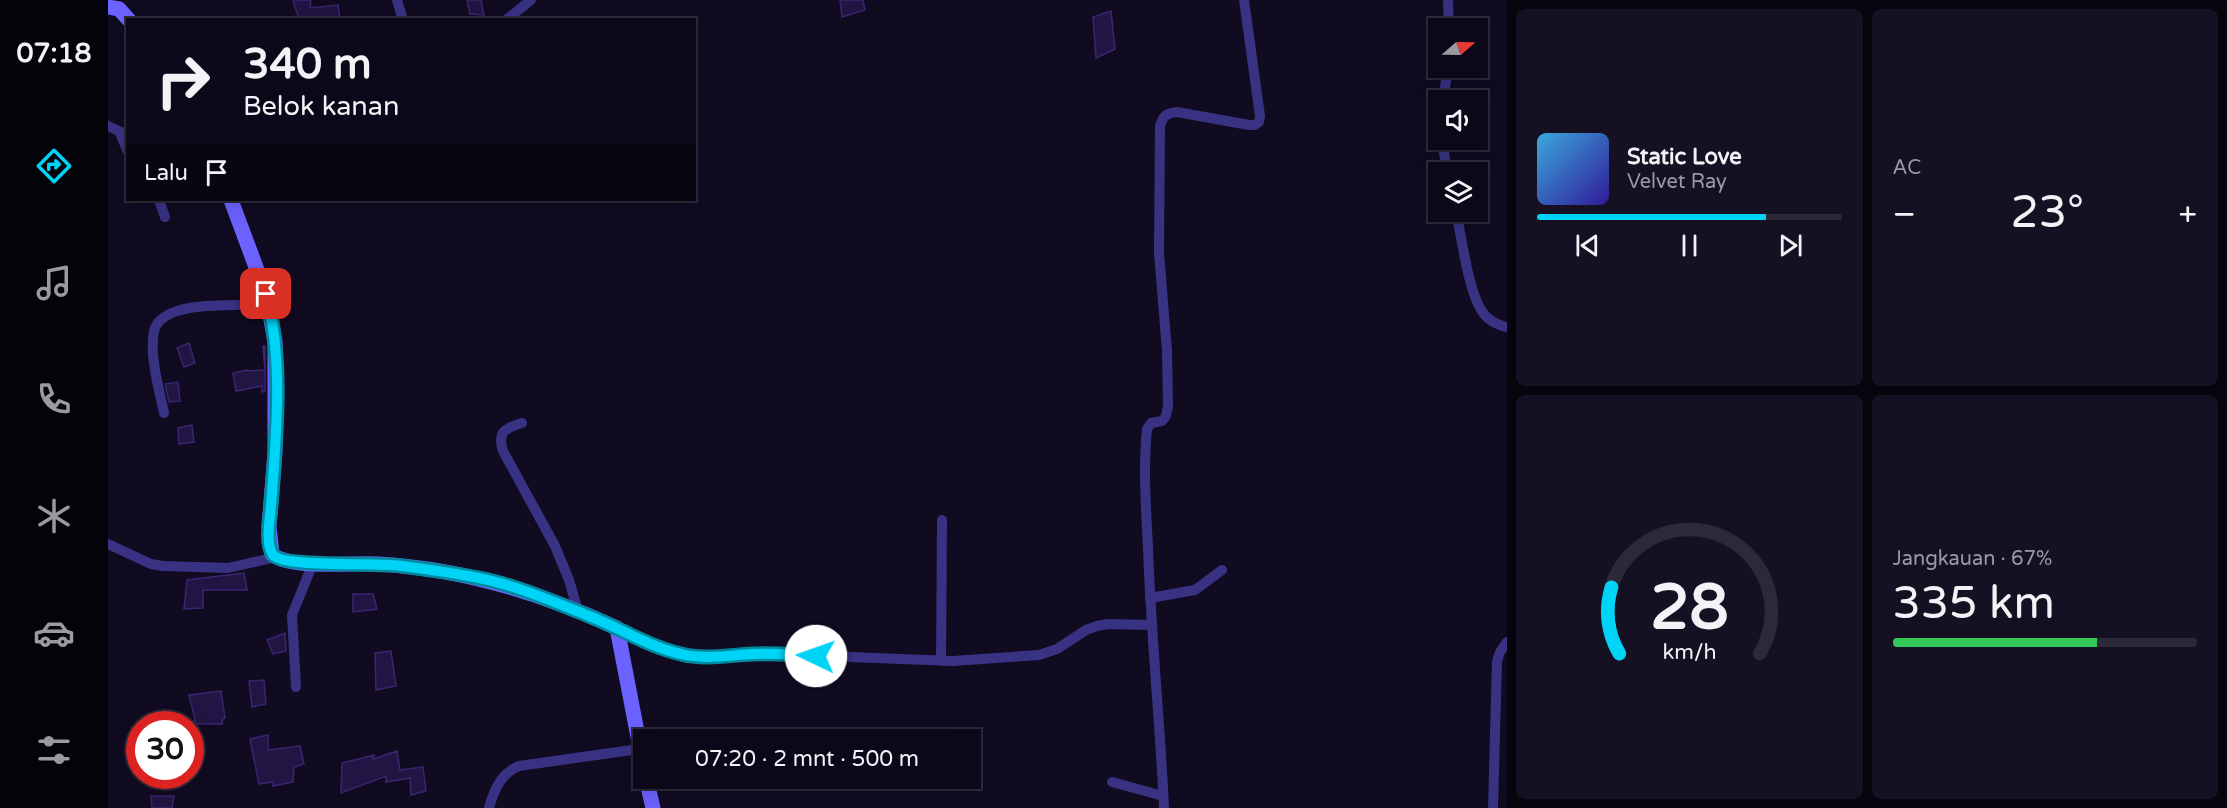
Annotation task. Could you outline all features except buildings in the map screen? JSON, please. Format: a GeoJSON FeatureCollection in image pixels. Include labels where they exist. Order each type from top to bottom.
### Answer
{"type":"FeatureCollection","features":[{"type":"Feature","properties":{"kind":"street"},"geometry":{"type":"LineString","coordinates":[[397,0],[402,18]]}},
{"type":"Feature","properties":{"kind":"street"},"geometry":{"type":"LineString","coordinates":[[508,18],[531,0]]}},
{"type":"Feature","properties":{"kind":"street"},"geometry":{"type":"LineString","coordinates":[[1164,808],[1151,626],[1146,439],[1147,429],[1151,423],[1162,421],[1166,416],[1168,406],[1167,351],[1159,253],[1160,126],[1162,118],[1168,113],[1177,112],[1249,125],[1259,122],[1244,0]]}},
{"type":"Feature","properties":{"kind":"street"},"geometry":{"type":"LineString","coordinates":[[1448,0],[1449,18]]}},
{"type":"Feature","properties":{"kind":"street"},"geometry":{"type":"LineString","coordinates":[[108,8],[118,9],[128,18]]}},
{"type":"Feature","properties":{"kind":"street"},"geometry":{"type":"LineString","coordinates":[[108,126],[124,134]]}},
{"type":"Feature","properties":{"kind":"street"},"geometry":{"type":"LineString","coordinates":[[159,201],[165,217]]}},
{"type":"Feature","properties":{"kind":"street"},"geometry":{"type":"LineString","coordinates":[[231,201],[269,305],[275,341],[276,406],[269,539],[272,554],[276,557],[290,562],[359,562],[397,565],[469,576],[517,589],[578,612],[664,650],[699,657],[773,654],[941,661],[1039,655],[1057,649],[1086,630],[1098,626],[1108,624],[1151,626]]}},
{"type":"Feature","properties":{"kind":"street"},"geometry":{"type":"LineString","coordinates":[[1458,222],[1470,280],[1482,311],[1497,325],[1507,327]]}},
{"type":"Feature","properties":{"kind":"street"},"geometry":{"type":"LineString","coordinates":[[164,413],[153,349],[154,329],[165,315],[193,307],[269,305]]}},
{"type":"Feature","properties":{"kind":"street"},"geometry":{"type":"LineString","coordinates":[[522,423],[504,429],[501,433],[503,451],[555,546],[569,580],[578,612]]}},
{"type":"Feature","properties":{"kind":"street"},"geometry":{"type":"LineString","coordinates":[[941,661],[942,520]]}},
{"type":"Feature","properties":{"kind":"street"},"geometry":{"type":"LineString","coordinates":[[108,544],[151,564],[164,566],[228,567],[276,557]]}},
{"type":"Feature","properties":{"kind":"street"},"geometry":{"type":"LineString","coordinates":[[296,687],[292,615],[313,563]]}},
{"type":"Feature","properties":{"kind":"street"},"geometry":{"type":"LineString","coordinates":[[1150,598],[1195,590],[1222,570]]}},
{"type":"Feature","properties":{"kind":"street"},"geometry":{"type":"LineString","coordinates":[[616,628],[635,729]]}},
{"type":"Feature","properties":{"kind":"street"},"geometry":{"type":"LineString","coordinates":[[1493,808],[1497,661],[1507,642]]}},
{"type":"Feature","properties":{"kind":"street"},"geometry":{"type":"LineString","coordinates":[[489,808],[501,779],[511,769],[633,750]]}},
{"type":"Feature","properties":{"kind":"street"},"geometry":{"type":"LineString","coordinates":[[1112,782],[1163,796]]}},
{"type":"Feature","properties":{"kind":"street"},"geometry":{"type":"LineString","coordinates":[[649,789],[653,808]]}},
{"type":"Feature","properties":{"kind":"route"},"geometry":{"type":"LineString","coordinates":[[266,294],[275,341],[276,364],[275,453],[269,539],[272,554],[276,557],[299,563],[359,562],[397,565],[469,576],[498,583],[597,619],[664,650],[682,655],[699,657],[754,654],[816,656]]}}]}
